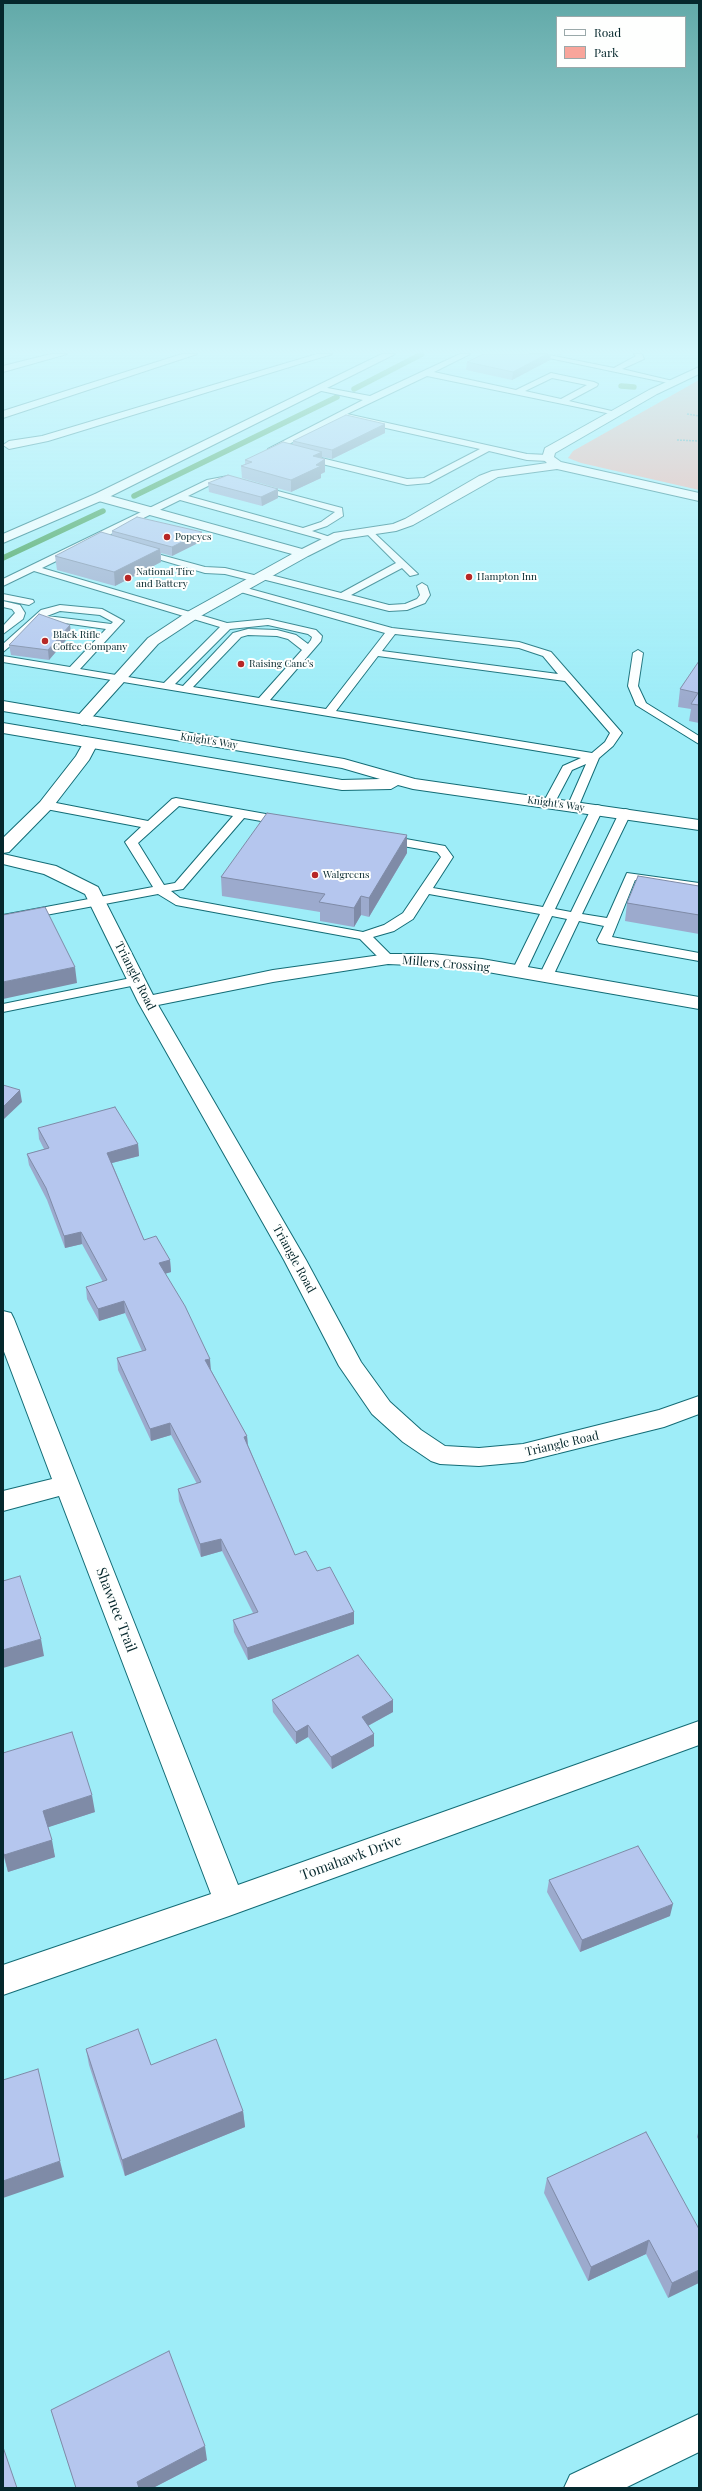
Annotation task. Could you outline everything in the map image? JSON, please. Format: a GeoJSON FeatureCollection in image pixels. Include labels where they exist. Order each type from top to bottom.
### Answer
{"type":"FeatureCollection","features":[{"type":"Feature","properties":{"kind":"main road"},"geometry":{"type":"LineString","coordinates":[[3,539],[99,497],[153,470]]}},
{"type":"Feature","properties":{"kind":"main road"},"geometry":{"type":"LineString","coordinates":[[82,720],[117,679],[153,642],[194,614],[331,539],[396,527],[409,522],[483,479],[512,470]]}},
{"type":"Feature","properties":{"kind":"main road"},"geometry":{"type":"LineString","coordinates":[[591,470],[699,497]]}},
{"type":"Feature","properties":{"kind":"main road"},"geometry":{"type":"LineString","coordinates":[[99,497],[304,553]]}},
{"type":"Feature","properties":{"kind":"main road","name":"Knight's Way"},"geometry":{"type":"LineString","coordinates":[[3,706],[344,764],[413,784],[625,813],[699,825]]}},
{"type":"Feature","properties":{"kind":"main road","name":"Knight's Way"},"geometry":{"type":"LineString","coordinates":[[3,728],[342,785],[413,784]]}},
{"type":"Feature","properties":{"kind":"main road"},"geometry":{"type":"LineString","coordinates":[[3,848],[46,805],[83,757],[94,738],[105,736],[208,751],[254,748]]}},
{"type":"Feature","properties":{"kind":"main road","name":"Triangle Road"},"geometry":{"type":"LineString","coordinates":[[3,858],[50,870],[92,891],[146,1002],[295,1260],[351,1366],[381,1408],[412,1436],[440,1455],[478,1457],[523,1453],[664,1418],[699,1405]]}},
{"type":"Feature","properties":{"kind":"main road","name":"Millers Crossing"},"geometry":{"type":"LineString","coordinates":[[146,1002],[273,976],[388,959],[432,960],[519,972],[699,1004]]}},
{"type":"Feature","properties":{"kind":"main road","name":"Shawnee Trail"},"geometry":{"type":"LineString","coordinates":[[3,1319],[229,1902]]}},
{"type":"Feature","properties":{"kind":"main road"},"geometry":{"type":"LineString","coordinates":[[3,1501],[68,1484]]}},
{"type":"Feature","properties":{"kind":"main road","name":"Tomahawk Drive"},"geometry":{"type":"LineString","coordinates":[[3,1980],[229,1902],[699,1732]]}},
{"type":"Feature","properties":{"kind":"main road"},"geometry":{"type":"LineString","coordinates":[[583,2488],[699,2433]]}},
{"type":"Feature","properties":{"kind":"lane"},"geometry":{"type":"LineString","coordinates":[[358,470],[407,482],[426,481],[446,470]]}},
{"type":"Feature","properties":{"kind":"lane"},"geometry":{"type":"LineString","coordinates":[[3,583],[210,482],[219,480],[235,481]]}},
{"type":"Feature","properties":{"kind":"lane"},"geometry":{"type":"LineString","coordinates":[[250,485],[339,510],[340,514],[324,524],[306,530]]}},
{"type":"Feature","properties":{"kind":"lane"},"geometry":{"type":"LineString","coordinates":[[180,497],[306,530],[331,539]]}},
{"type":"Feature","properties":{"kind":"lane"},"geometry":{"type":"LineString","coordinates":[[369,531],[413,574]]}},
{"type":"Feature","properties":{"kind":"lane"},"geometry":{"type":"LineString","coordinates":[[94,538],[108,543]]}},
{"type":"Feature","properties":{"kind":"lane"},"geometry":{"type":"LineString","coordinates":[[131,549],[205,570],[225,571],[260,577],[389,608],[407,607],[421,601],[425,595],[422,586]]}},
{"type":"Feature","properties":{"kind":"lane"},"geometry":{"type":"LineString","coordinates":[[342,596],[402,564]]}},
{"type":"Feature","properties":{"kind":"lane"},"geometry":{"type":"LineString","coordinates":[[33,568],[194,614],[227,626],[268,622],[312,632],[316,636],[309,650],[261,703]]}},
{"type":"Feature","properties":{"kind":"lane"},"geometry":{"type":"LineString","coordinates":[[240,589],[362,624],[392,631],[519,645],[547,654],[616,733],[609,744],[594,757],[567,768],[549,803]]}},
{"type":"Feature","properties":{"kind":"lane"},"geometry":{"type":"LineString","coordinates":[[3,597],[29,602]]}},
{"type":"Feature","properties":{"kind":"lane"},"geometry":{"type":"LineString","coordinates":[[3,604],[16,607],[20,612],[19,617],[3,631]]}},
{"type":"Feature","properties":{"kind":"lane"},"geometry":{"type":"LineString","coordinates":[[3,649],[45,612],[60,608],[102,612],[119,621],[72,671]]}},
{"type":"Feature","properties":{"kind":"lane"},"geometry":{"type":"LineString","coordinates":[[166,686],[227,626]]}},
{"type":"Feature","properties":{"kind":"lane"},"geometry":{"type":"LineString","coordinates":[[328,714],[392,631]]}},
{"type":"Feature","properties":{"kind":"lane"},"geometry":{"type":"LineString","coordinates":[[185,690],[236,635],[248,632],[278,633],[292,637],[309,650]]}},
{"type":"Feature","properties":{"kind":"lane"},"geometry":{"type":"LineString","coordinates":[[375,653],[568,678]]}},
{"type":"Feature","properties":{"kind":"lane"},"geometry":{"type":"LineString","coordinates":[[638,653],[633,686],[641,705],[699,742]]}},
{"type":"Feature","properties":{"kind":"lane"},"geometry":{"type":"LineString","coordinates":[[3,659],[261,703],[594,757]]}},
{"type":"Feature","properties":{"kind":"lane"},"geometry":{"type":"LineString","coordinates":[[573,807],[591,768],[594,757]]}},
{"type":"Feature","properties":{"kind":"lane"},"geometry":{"type":"LineString","coordinates":[[176,802],[242,813],[441,849],[447,857],[408,916],[389,928],[364,936],[176,901],[162,891],[131,842],[176,802]]}},
{"type":"Feature","properties":{"kind":"lane"},"geometry":{"type":"LineString","coordinates":[[46,805],[151,825]]}},
{"type":"Feature","properties":{"kind":"lane"},"geometry":{"type":"LineString","coordinates":[[519,972],[597,809]]}},
{"type":"Feature","properties":{"kind":"lane"},"geometry":{"type":"LineString","coordinates":[[3,919],[162,891],[179,886],[242,813]]}},
{"type":"Feature","properties":{"kind":"lane"},"geometry":{"type":"LineString","coordinates":[[546,976],[625,813]]}},
{"type":"Feature","properties":{"kind":"lane"},"geometry":{"type":"LineString","coordinates":[[699,887],[631,876],[604,940],[699,957]]}},
{"type":"Feature","properties":{"kind":"lane"},"geometry":{"type":"LineString","coordinates":[[425,890],[610,923]]}},
{"type":"Feature","properties":{"kind":"lane"},"geometry":{"type":"LineString","coordinates":[[364,936],[388,959]]}},
{"type":"Feature","properties":{"kind":"lane"},"geometry":{"type":"LineString","coordinates":[[3,1008],[136,981]]}},
{"type":"Feature","properties":{"kind":"green space"},"geometry":{"type":"Polygon","coordinates":[[[613,470],[699,470],[699,490],[613,470]]]}},
{"type":"Feature","properties":{"kind":"building"},"geometry":{"type":"Polygon","coordinates":[[[256,470],[312,470],[291,480],[256,470]]]}},
{"type":"Feature","properties":{"kind":"building"},"geometry":{"type":"Polygon","coordinates":[[[228,475],[278,489],[261,497],[208,483],[228,475]]]}},
{"type":"Feature","properties":{"kind":"building"},"geometry":{"type":"Polygon","coordinates":[[[137,517],[202,532],[172,547],[112,531],[137,517]]]}},
{"type":"Feature","properties":{"kind":"building"},"geometry":{"type":"Polygon","coordinates":[[[101,532],[160,549],[114,572],[55,556],[101,532]]]}},
{"type":"Feature","properties":{"kind":"building"},"geometry":{"type":"Polygon","coordinates":[[[39,614],[70,625],[48,650],[9,645],[39,614]]]}},
{"type":"Feature","properties":{"kind":"building"},"geometry":{"type":"Polygon","coordinates":[[[699,661],[699,705],[691,704],[698,693],[680,689],[699,661]]]}},
{"type":"Feature","properties":{"kind":"building","name":"Walgreens"},"geometry":{"type":"Polygon","coordinates":[[[267,813],[407,835],[369,898],[361,896],[354,908],[319,902],[325,894],[221,877],[267,813]]]}},
{"type":"Feature","properties":{"kind":"building"},"geometry":{"type":"Polygon","coordinates":[[[638,876],[699,886],[699,915],[627,903],[638,876]]]}},
{"type":"Feature","properties":{"kind":"building"},"geometry":{"type":"Polygon","coordinates":[[[45,907],[75,967],[3,982],[3,915],[45,907]]]}},
{"type":"Feature","properties":{"kind":"building"},"geometry":{"type":"Polygon","coordinates":[[[3,1085],[20,1090],[3,1107],[3,1085]]]}},
{"type":"Feature","properties":{"kind":"building"},"geometry":{"type":"Polygon","coordinates":[[[115,1107],[138,1144],[107,1153],[144,1240],[156,1236],[170,1260],[159,1263],[185,1306],[210,1359],[205,1360],[247,1436],[244,1437],[295,1555],[306,1551],[317,1571],[330,1567],[354,1612],[247,1648],[233,1620],[258,1612],[221,1539],[200,1544],[178,1489],[201,1482],[170,1423],[150,1429],[117,1358],[146,1350],[124,1301],[98,1309],[86,1287],[107,1280],[81,1232],[64,1236],[46,1188],[27,1154],[49,1148],[38,1128],[115,1107]]]}},
{"type":"Feature","properties":{"kind":"building"},"geometry":{"type":"Polygon","coordinates":[[[20,1576],[41,1639],[3,1650],[3,1581],[20,1576]]]}},
{"type":"Feature","properties":{"kind":"building"},"geometry":{"type":"Polygon","coordinates":[[[358,1655],[393,1700],[362,1717],[374,1734],[331,1757],[308,1725],[296,1732],[272,1700],[358,1655]]]}},
{"type":"Feature","properties":{"kind":"building"},"geometry":{"type":"Polygon","coordinates":[[[72,1732],[92,1795],[43,1811],[52,1840],[4,1855],[3,1753],[72,1732]]]}},
{"type":"Feature","properties":{"kind":"building"},"geometry":{"type":"Polygon","coordinates":[[[638,1846],[673,1904],[582,1940],[549,1880],[638,1846]]]}},
{"type":"Feature","properties":{"kind":"building"},"geometry":{"type":"Polygon","coordinates":[[[138,2029],[151,2065],[216,2039],[243,2111],[122,2160],[86,2049],[138,2029]]]}},
{"type":"Feature","properties":{"kind":"building"},"geometry":{"type":"Polygon","coordinates":[[[38,2069],[60,2161],[3,2181],[3,2080],[38,2069]]]}},
{"type":"Feature","properties":{"kind":"building"},"geometry":{"type":"Polygon","coordinates":[[[646,2132],[699,2229],[699,2270],[672,2283],[649,2240],[591,2267],[547,2178],[646,2132]]]}},
{"type":"Feature","properties":{"kind":"building"},"geometry":{"type":"Polygon","coordinates":[[[169,2351],[205,2446],[137,2482],[139,2488],[76,2488],[51,2410],[169,2351]]]}},
{"type":"Feature","properties":{"kind":"building"},"geometry":{"type":"Polygon","coordinates":[[[3,2447],[17,2488],[3,2488],[3,2447]]]}},
{"type":"Feature","properties":{"kind":"waterway"},"geometry":{"type":"LineString","coordinates":[[134,496],[187,470]]}},
{"type":"Feature","properties":{"kind":"waterway"},"geometry":{"type":"LineString","coordinates":[[3,558],[103,511]]}},
{"type":"Feature","properties":{"kind":"place","name":"Popeyes"},"geometry":{"type":"Point","coordinates":[167,537]}},
{"type":"Feature","properties":{"kind":"place","name":"Hampton Inn"},"geometry":{"type":"Point","coordinates":[469,577]}},
{"type":"Feature","properties":{"kind":"place","name":"National Tire and Battery"},"geometry":{"type":"Point","coordinates":[128,578]}},
{"type":"Feature","properties":{"kind":"place","name":"Black Rifle Coffee Company"},"geometry":{"type":"Point","coordinates":[45,641]}},
{"type":"Feature","properties":{"kind":"place","name":"Raising Cane's"},"geometry":{"type":"Point","coordinates":[241,664]}},
{"type":"Feature","properties":{"kind":"place","name":"Walgreens"},"geometry":{"type":"Point","coordinates":[315,875]}}]}
